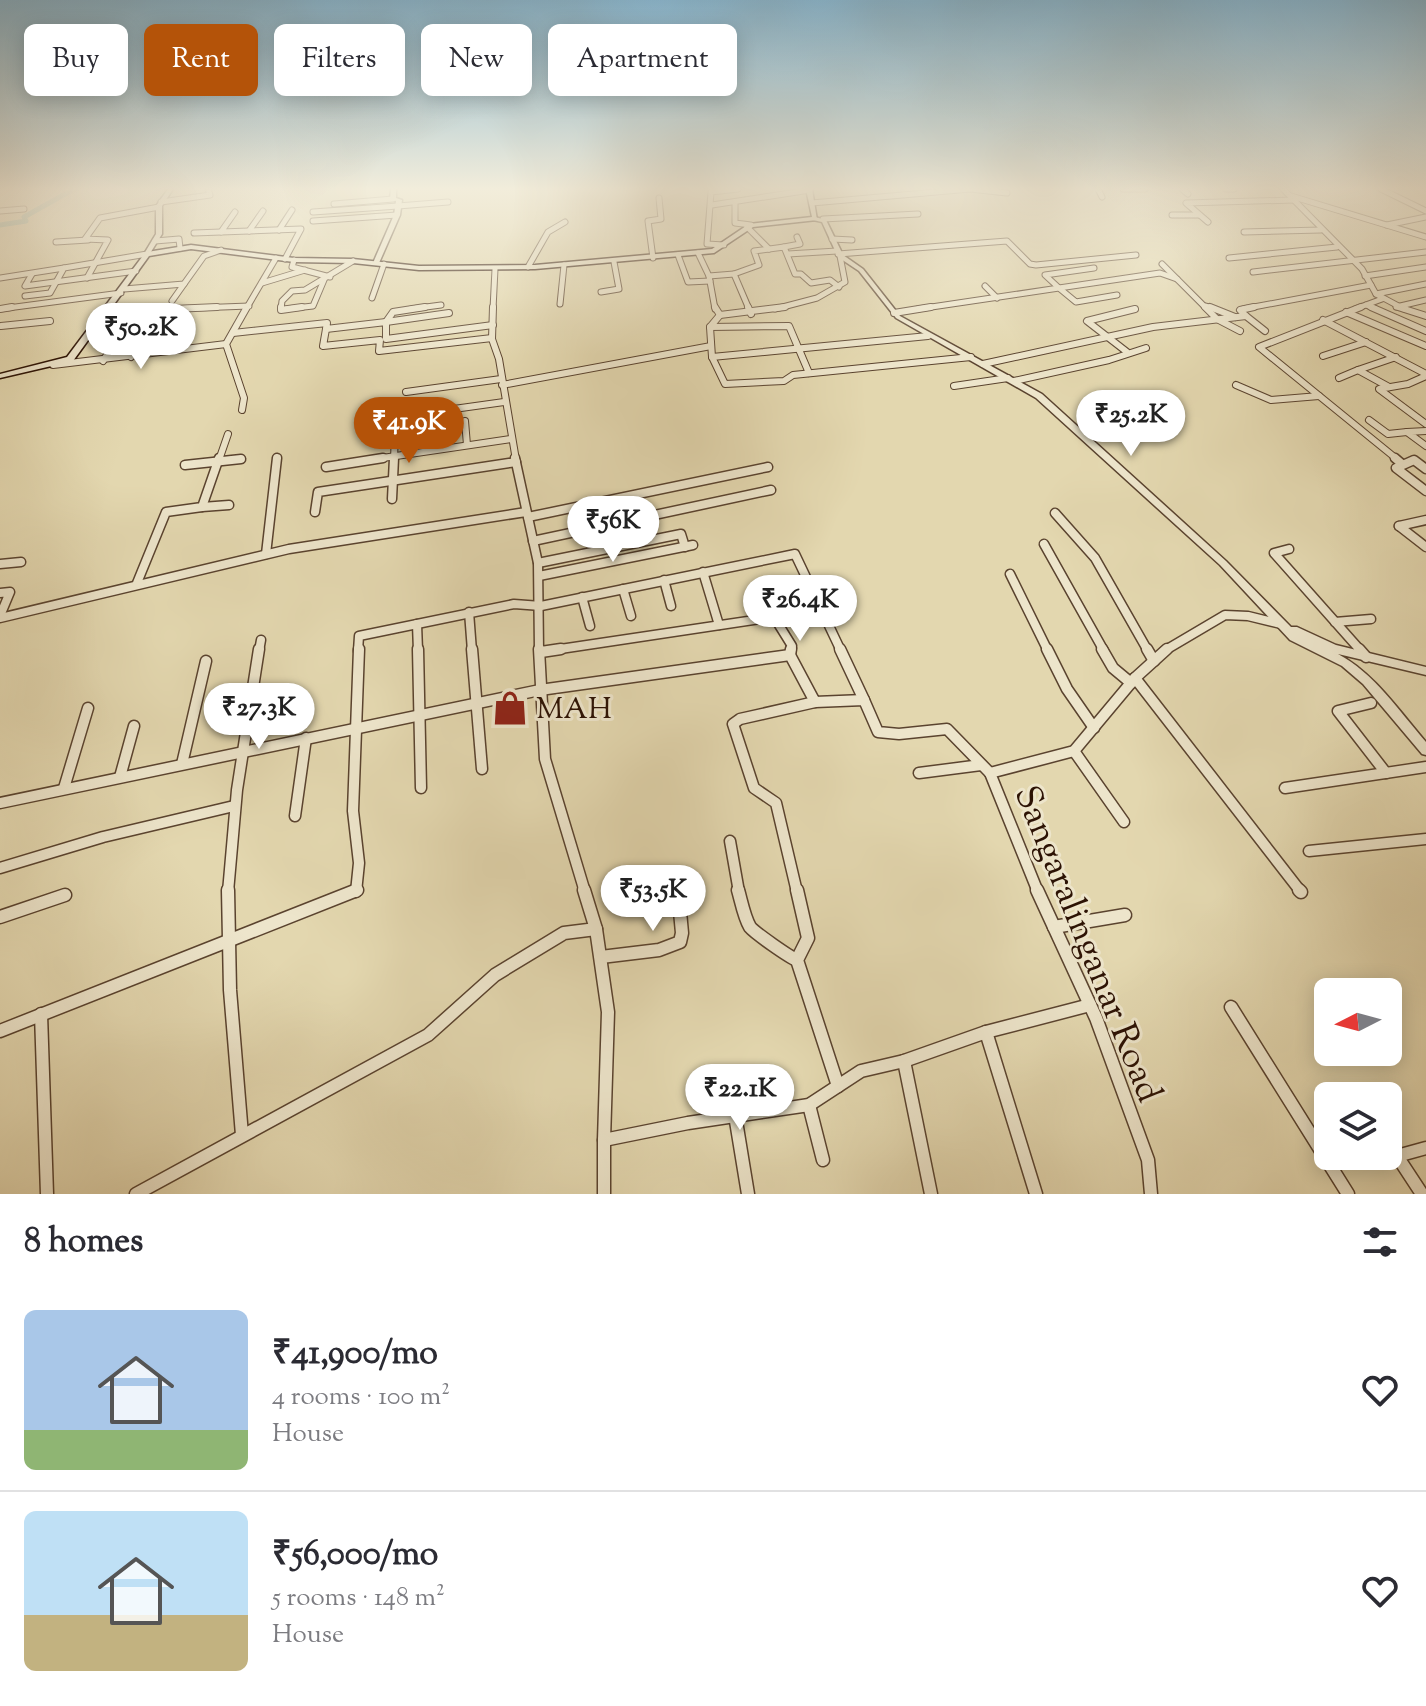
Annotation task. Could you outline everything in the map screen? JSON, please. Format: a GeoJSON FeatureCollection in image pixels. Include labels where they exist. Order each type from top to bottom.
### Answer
{"type":"FeatureCollection","features":[{"type":"Feature","properties":{"kind":"main road"},"geometry":{"type":"LineString","coordinates":[[0,376],[70,359],[147,254],[180,248],[290,259],[495,269],[653,258],[714,251],[724,245]]}},
{"type":"Feature","properties":{"kind":"street"},"geometry":{"type":"LineString","coordinates":[[87,278],[105,245]]}},
{"type":"Feature","properties":{"kind":"street"},"geometry":{"type":"LineString","coordinates":[[0,278],[147,254],[153,245]]}},
{"type":"Feature","properties":{"kind":"street"},"geometry":{"type":"LineString","coordinates":[[295,245],[290,259],[292,267],[327,279]]}},
{"type":"Feature","properties":{"kind":"street"},"geometry":{"type":"LineString","coordinates":[[372,298],[387,245]]}},
{"type":"Feature","properties":{"kind":"street"},"geometry":{"type":"LineString","coordinates":[[528,267],[541,245]]}},
{"type":"Feature","properties":{"kind":"street"},"geometry":{"type":"LineString","coordinates":[[651,245],[653,258]]}},
{"type":"Feature","properties":{"kind":"street"},"geometry":{"type":"LineString","coordinates":[[719,245],[724,245]]}},
{"type":"Feature","properties":{"kind":"street"},"geometry":{"type":"LineString","coordinates":[[765,245],[769,249]]}},
{"type":"Feature","properties":{"kind":"street"},"geometry":{"type":"LineString","coordinates":[[678,255],[688,282],[734,274],[759,265],[754,251],[796,245]]}},
{"type":"Feature","properties":{"kind":"street"},"geometry":{"type":"LineString","coordinates":[[834,245],[845,282],[839,287],[800,302],[751,314],[720,315],[710,327],[712,357],[725,384],[784,381],[793,375],[971,357]]}},
{"type":"Feature","properties":{"kind":"street"},"geometry":{"type":"LineString","coordinates":[[788,254],[838,254],[959,245]]}},
{"type":"Feature","properties":{"kind":"street"},"geometry":{"type":"LineString","coordinates":[[1011,245],[1030,264],[1036,265],[1136,255]]}},
{"type":"Feature","properties":{"kind":"street"},"geometry":{"type":"LineString","coordinates":[[1335,245],[1354,261],[1382,299],[1395,307],[1426,316]]}},
{"type":"Feature","properties":{"kind":"street"},"geometry":{"type":"LineString","coordinates":[[784,247],[795,274],[801,274],[811,283],[830,280],[839,287]]}},
{"type":"Feature","properties":{"kind":"street"},"geometry":{"type":"LineString","coordinates":[[1229,258],[1337,247]]}},
{"type":"Feature","properties":{"kind":"street"},"geometry":{"type":"LineString","coordinates":[[172,301],[204,256],[221,250]]}},
{"type":"Feature","properties":{"kind":"street"},"geometry":{"type":"LineString","coordinates":[[1253,272],[1426,252]]}},
{"type":"Feature","properties":{"kind":"street"},"geometry":{"type":"LineString","coordinates":[[698,253],[709,278],[715,309],[720,315]]}},
{"type":"Feature","properties":{"kind":"street"},"geometry":{"type":"LineString","coordinates":[[838,254],[861,270],[894,313],[928,336],[1039,396],[1223,563],[1281,624],[1312,648],[1346,663],[1367,681],[1426,750]]}},
{"type":"Feature","properties":{"kind":"street"},"geometry":{"type":"LineString","coordinates":[[53,365],[226,344],[276,258]]}},
{"type":"Feature","properties":{"kind":"street"},"geometry":{"type":"LineString","coordinates":[[327,279],[313,306],[281,310],[282,301],[292,291],[305,290],[353,261]]}},
{"type":"Feature","properties":{"kind":"street"},"geometry":{"type":"LineString","coordinates":[[601,292],[619,289],[614,262]]}},
{"type":"Feature","properties":{"kind":"street"},"geometry":{"type":"LineString","coordinates":[[1162,264],[1217,319],[1240,331]]}},
{"type":"Feature","properties":{"kind":"street"},"geometry":{"type":"LineString","coordinates":[[560,304],[564,265]]}},
{"type":"Feature","properties":{"kind":"street"},"geometry":{"type":"LineString","coordinates":[[1365,276],[1426,267]]}},
{"type":"Feature","properties":{"kind":"street"},"geometry":{"type":"LineString","coordinates":[[25,296],[50,293],[64,268]]}},
{"type":"Feature","properties":{"kind":"street"},"geometry":{"type":"LineString","coordinates":[[1090,318],[1045,275],[1094,268]]}},
{"type":"Feature","properties":{"kind":"street"},"geometry":{"type":"LineString","coordinates":[[495,269],[492,338],[538,563],[540,690],[545,759],[596,929],[608,1012],[604,1194]]}},
{"type":"Feature","properties":{"kind":"street"},"geometry":{"type":"LineString","coordinates":[[262,283],[306,270]]}},
{"type":"Feature","properties":{"kind":"street"},"geometry":{"type":"LineString","coordinates":[[32,274],[25,286],[136,271]]}},
{"type":"Feature","properties":{"kind":"street"},"geometry":{"type":"LineString","coordinates":[[894,313],[1160,273],[1177,279]]}},
{"type":"Feature","properties":{"kind":"street"},"geometry":{"type":"LineString","coordinates":[[734,274],[751,314]]}},
{"type":"Feature","properties":{"kind":"street"},"geometry":{"type":"LineString","coordinates":[[0,309],[184,284]]}},
{"type":"Feature","properties":{"kind":"street"},"geometry":{"type":"LineString","coordinates":[[1376,294],[1426,284]]}},
{"type":"Feature","properties":{"kind":"street"},"geometry":{"type":"LineString","coordinates":[[1265,331],[1240,310],[1371,285]]}},
{"type":"Feature","properties":{"kind":"street"},"geometry":{"type":"LineString","coordinates":[[985,286],[997,298]]}},
{"type":"Feature","properties":{"kind":"street"},"geometry":{"type":"LineString","coordinates":[[1076,302],[1117,295]]}},
{"type":"Feature","properties":{"kind":"street"},"geometry":{"type":"LineString","coordinates":[[1382,299],[1259,347],[1402,464]]}},
{"type":"Feature","properties":{"kind":"street"},"geometry":{"type":"LineString","coordinates":[[1395,307],[1426,300]]}},
{"type":"Feature","properties":{"kind":"street"},"geometry":{"type":"LineString","coordinates":[[1202,304],[1236,317]]}},
{"type":"Feature","properties":{"kind":"street"},"geometry":{"type":"LineString","coordinates":[[441,305],[393,312],[386,322],[379,351],[492,338]]}},
{"type":"Feature","properties":{"kind":"street"},"geometry":{"type":"LineString","coordinates":[[1366,305],[1426,331]]}},
{"type":"Feature","properties":{"kind":"street"},"geometry":{"type":"LineString","coordinates":[[107,312],[249,306]]}},
{"type":"Feature","properties":{"kind":"street"},"geometry":{"type":"LineString","coordinates":[[0,326],[12,308]]}},
{"type":"Feature","properties":{"kind":"street"},"geometry":{"type":"LineString","coordinates":[[1090,318],[1135,309]]}},
{"type":"Feature","properties":{"kind":"street"},"geometry":{"type":"LineString","coordinates":[[131,357],[163,310]]}},
{"type":"Feature","properties":{"kind":"street"},"geometry":{"type":"LineString","coordinates":[[1345,312],[1426,346]]}},
{"type":"Feature","properties":{"kind":"street"},"geometry":{"type":"LineString","coordinates":[[326,329],[449,313]]}},
{"type":"Feature","properties":{"kind":"street"},"geometry":{"type":"LineString","coordinates":[[983,364],[1153,327],[1246,316]]}},
{"type":"Feature","properties":{"kind":"street"},"geometry":{"type":"LineString","coordinates":[[1090,318],[1088,322],[1127,352],[1146,348]]}},
{"type":"Feature","properties":{"kind":"street"},"geometry":{"type":"LineString","coordinates":[[1323,320],[1426,375]]}},
{"type":"Feature","properties":{"kind":"street"},"geometry":{"type":"LineString","coordinates":[[0,326],[50,321]]}},
{"type":"Feature","properties":{"kind":"street"},"geometry":{"type":"LineString","coordinates":[[233,333],[327,323],[323,346],[493,325]]}},
{"type":"Feature","properties":{"kind":"street"},"geometry":{"type":"LineString","coordinates":[[710,327],[789,326],[809,373]]}},
{"type":"Feature","properties":{"kind":"street"},"geometry":{"type":"LineString","coordinates":[[103,361],[122,332]]}},
{"type":"Feature","properties":{"kind":"street"},"geometry":{"type":"LineString","coordinates":[[712,357],[928,336]]}},
{"type":"Feature","properties":{"kind":"street"},"geometry":{"type":"LineString","coordinates":[[1323,356],[1366,342]]}},
{"type":"Feature","properties":{"kind":"street"},"geometry":{"type":"LineString","coordinates":[[226,344],[244,398],[242,410]]}},
{"type":"Feature","properties":{"kind":"street"},"geometry":{"type":"LineString","coordinates":[[406,392],[502,382],[711,346]]}},
{"type":"Feature","properties":{"kind":"street"},"geometry":{"type":"LineString","coordinates":[[954,386],[1011,380],[1109,360],[1128,355],[1127,352]]}},
{"type":"Feature","properties":{"kind":"street"},"geometry":{"type":"LineString","coordinates":[[1339,378],[1396,357]]}},
{"type":"Feature","properties":{"kind":"street"},"geometry":{"type":"LineString","coordinates":[[1358,370],[1390,388]]}},
{"type":"Feature","properties":{"kind":"street"},"geometry":{"type":"LineString","coordinates":[[1426,375],[1379,389],[1426,424]]}},
{"type":"Feature","properties":{"kind":"street"},"geometry":{"type":"LineString","coordinates":[[1236,385],[1271,400],[1319,396]]}},
{"type":"Feature","properties":{"kind":"street"},"geometry":{"type":"LineString","coordinates":[[368,421],[504,402]]}},
{"type":"Feature","properties":{"kind":"street"},"geometry":{"type":"LineString","coordinates":[[1369,420],[1388,434],[1426,431]]}},
{"type":"Feature","properties":{"kind":"street"},"geometry":{"type":"LineString","coordinates":[[465,421],[467,445]]}},
{"type":"Feature","properties":{"kind":"street"},"geometry":{"type":"LineString","coordinates":[[392,499],[395,431]]}},
{"type":"Feature","properties":{"kind":"street"},"geometry":{"type":"LineString","coordinates":[[1407,432],[1426,446]]}},
{"type":"Feature","properties":{"kind":"street"},"geometry":{"type":"LineString","coordinates":[[202,507],[228,434]]}},
{"type":"Feature","properties":{"kind":"street"},"geometry":{"type":"LineString","coordinates":[[326,467],[511,439]]}},
{"type":"Feature","properties":{"kind":"street"},"geometry":{"type":"LineString","coordinates":[[266,554],[277,458]]}},
{"type":"Feature","properties":{"kind":"street"},"geometry":{"type":"LineString","coordinates":[[185,465],[241,459]]}},
{"type":"Feature","properties":{"kind":"street"},"geometry":{"type":"LineString","coordinates":[[1426,469],[1414,460],[1396,468],[1426,491]]}},
{"type":"Feature","properties":{"kind":"street"},"geometry":{"type":"LineString","coordinates":[[318,492],[516,462]]}},
{"type":"Feature","properties":{"kind":"street"},"geometry":{"type":"LineString","coordinates":[[0,617],[266,554],[527,514],[768,467]]}},
{"type":"Feature","properties":{"kind":"street"},"geometry":{"type":"LineString","coordinates":[[315,512],[318,481]]}},
{"type":"Feature","properties":{"kind":"street"},"geometry":{"type":"LineString","coordinates":[[533,541],[771,490]]}},
{"type":"Feature","properties":{"kind":"street"},"geometry":{"type":"LineString","coordinates":[[137,583],[166,512],[229,505]]}},
{"type":"Feature","properties":{"kind":"street"},"geometry":{"type":"LineString","coordinates":[[1055,513],[1095,558],[1154,661]]}},
{"type":"Feature","properties":{"kind":"street"},"geometry":{"type":"LineString","coordinates":[[1426,520],[1399,526],[1426,547]]}},
{"type":"Feature","properties":{"kind":"street"},"geometry":{"type":"LineString","coordinates":[[538,563],[681,534],[689,546],[539,576]]}},
{"type":"Feature","properties":{"kind":"street"},"geometry":{"type":"LineString","coordinates":[[1044,544],[1113,668],[1133,680],[1301,892]]}},
{"type":"Feature","properties":{"kind":"street"},"geometry":{"type":"LineString","coordinates":[[1289,549],[1274,553],[1367,657]]}},
{"type":"Feature","properties":{"kind":"street"},"geometry":{"type":"LineString","coordinates":[[0,1031],[357,891],[359,863],[353,811],[359,636],[514,604],[541,606],[795,554],[878,732],[899,734],[947,729],[986,769]]}},
{"type":"Feature","properties":{"kind":"street"},"geometry":{"type":"LineString","coordinates":[[0,564],[21,562]]}},
{"type":"Feature","properties":{"kind":"street"},"geometry":{"type":"LineString","coordinates":[[703,572],[719,625]]}},
{"type":"Feature","properties":{"kind":"street"},"geometry":{"type":"LineString","coordinates":[[1010,574],[1067,689],[1094,728]]}},
{"type":"Feature","properties":{"kind":"street"},"geometry":{"type":"LineString","coordinates":[[664,580],[671,606]]}},
{"type":"Feature","properties":{"kind":"street"},"geometry":{"type":"LineString","coordinates":[[623,589],[631,616]]}},
{"type":"Feature","properties":{"kind":"street"},"geometry":{"type":"LineString","coordinates":[[0,593],[10,592],[0,617]]}},
{"type":"Feature","properties":{"kind":"street"},"geometry":{"type":"LineString","coordinates":[[582,597],[590,626]]}},
{"type":"Feature","properties":{"kind":"street"},"geometry":{"type":"LineString","coordinates":[[541,652],[774,617],[819,606]]}},
{"type":"Feature","properties":{"kind":"street"},"geometry":{"type":"LineString","coordinates":[[469,612],[482,769]]}},
{"type":"Feature","properties":{"kind":"street","name":"Sangaralinganar Road"},"geometry":{"type":"LineString","coordinates":[[1151,1194],[1148,1160],[1090,1005],[986,769],[1074,751],[1133,680],[1172,644],[1225,615],[1248,616],[1281,624]]}},
{"type":"Feature","properties":{"kind":"street"},"geometry":{"type":"LineString","coordinates":[[774,617],[792,646],[790,655],[815,702]]}},
{"type":"Feature","properties":{"kind":"street"},"geometry":{"type":"LineString","coordinates":[[1335,622],[1371,619]]}},
{"type":"Feature","properties":{"kind":"street"},"geometry":{"type":"LineString","coordinates":[[417,624],[421,788]]}},
{"type":"Feature","properties":{"kind":"street"},"geometry":{"type":"LineString","coordinates":[[1281,624],[1334,649],[1426,671]]}},
{"type":"Feature","properties":{"kind":"street"},"geometry":{"type":"LineString","coordinates":[[242,1135],[228,941],[234,806],[261,640]]}},
{"type":"Feature","properties":{"kind":"street"},"geometry":{"type":"LineString","coordinates":[[0,803],[540,690],[790,655]]}},
{"type":"Feature","properties":{"kind":"street"},"geometry":{"type":"LineString","coordinates":[[182,764],[206,661]]}},
{"type":"Feature","properties":{"kind":"street"},"geometry":{"type":"LineString","coordinates":[[838,1086],[797,960],[808,938],[776,803],[754,788],[733,724],[740,719],[815,702],[864,700]]}},
{"type":"Feature","properties":{"kind":"street"},"geometry":{"type":"LineString","coordinates":[[1371,703],[1338,711],[1386,773]]}},
{"type":"Feature","properties":{"kind":"street"},"geometry":{"type":"LineString","coordinates":[[64,788],[88,708]]}},
{"type":"Feature","properties":{"kind":"street"},"geometry":{"type":"LineString","coordinates":[[120,777],[134,726]]}},
{"type":"Feature","properties":{"kind":"street"},"geometry":{"type":"LineString","coordinates":[[295,816],[306,738]]}},
{"type":"Feature","properties":{"kind":"street"},"geometry":{"type":"LineString","coordinates":[[1074,751],[1124,822]]}},
{"type":"Feature","properties":{"kind":"street"},"geometry":{"type":"LineString","coordinates":[[1285,788],[1426,767]]}},
{"type":"Feature","properties":{"kind":"street"},"geometry":{"type":"LineString","coordinates":[[919,773],[986,769]]}},
{"type":"Feature","properties":{"kind":"street"},"geometry":{"type":"LineString","coordinates":[[0,868],[103,837],[234,806]]}},
{"type":"Feature","properties":{"kind":"street"},"geometry":{"type":"LineString","coordinates":[[1309,851],[1426,839]]}},
{"type":"Feature","properties":{"kind":"street"},"geometry":{"type":"LineString","coordinates":[[730,841],[739,893],[751,928],[781,948],[787,956],[797,960]]}},
{"type":"Feature","properties":{"kind":"street"},"geometry":{"type":"LineString","coordinates":[[601,957],[659,950],[680,942],[682,933],[677,884]]}},
{"type":"Feature","properties":{"kind":"street"},"geometry":{"type":"LineString","coordinates":[[0,917],[65,895]]}},
{"type":"Feature","properties":{"kind":"street"},"geometry":{"type":"LineString","coordinates":[[1054,927],[1125,915]]}},
{"type":"Feature","properties":{"kind":"street"},"geometry":{"type":"LineString","coordinates":[[136,1194],[428,1035],[495,975],[564,933],[596,929]]}},
{"type":"Feature","properties":{"kind":"street"},"geometry":{"type":"LineString","coordinates":[[604,1140],[735,1115],[809,1105],[861,1071],[904,1061],[986,1032],[1090,1005]]}},
{"type":"Feature","properties":{"kind":"street"},"geometry":{"type":"LineString","coordinates":[[1231,1007],[1348,1194]]}},
{"type":"Feature","properties":{"kind":"street"},"geometry":{"type":"LineString","coordinates":[[41,1014],[47,1194]]}},
{"type":"Feature","properties":{"kind":"street"},"geometry":{"type":"LineString","coordinates":[[986,1032],[1036,1194]]}},
{"type":"Feature","properties":{"kind":"street"},"geometry":{"type":"LineString","coordinates":[[904,1061],[931,1194]]}},
{"type":"Feature","properties":{"kind":"street"},"geometry":{"type":"LineString","coordinates":[[809,1105],[823,1160]]}},
{"type":"Feature","properties":{"kind":"street"},"geometry":{"type":"LineString","coordinates":[[735,1115],[748,1194]]}},
{"type":"Feature","properties":{"kind":"street"},"geometry":{"type":"LineString","coordinates":[[1422,1194],[1397,1156],[1426,1148]]}},
{"type":"Feature","properties":{"kind":"place","name":"MAH"},"geometry":{"type":"Point","coordinates":[510,708]}}]}
